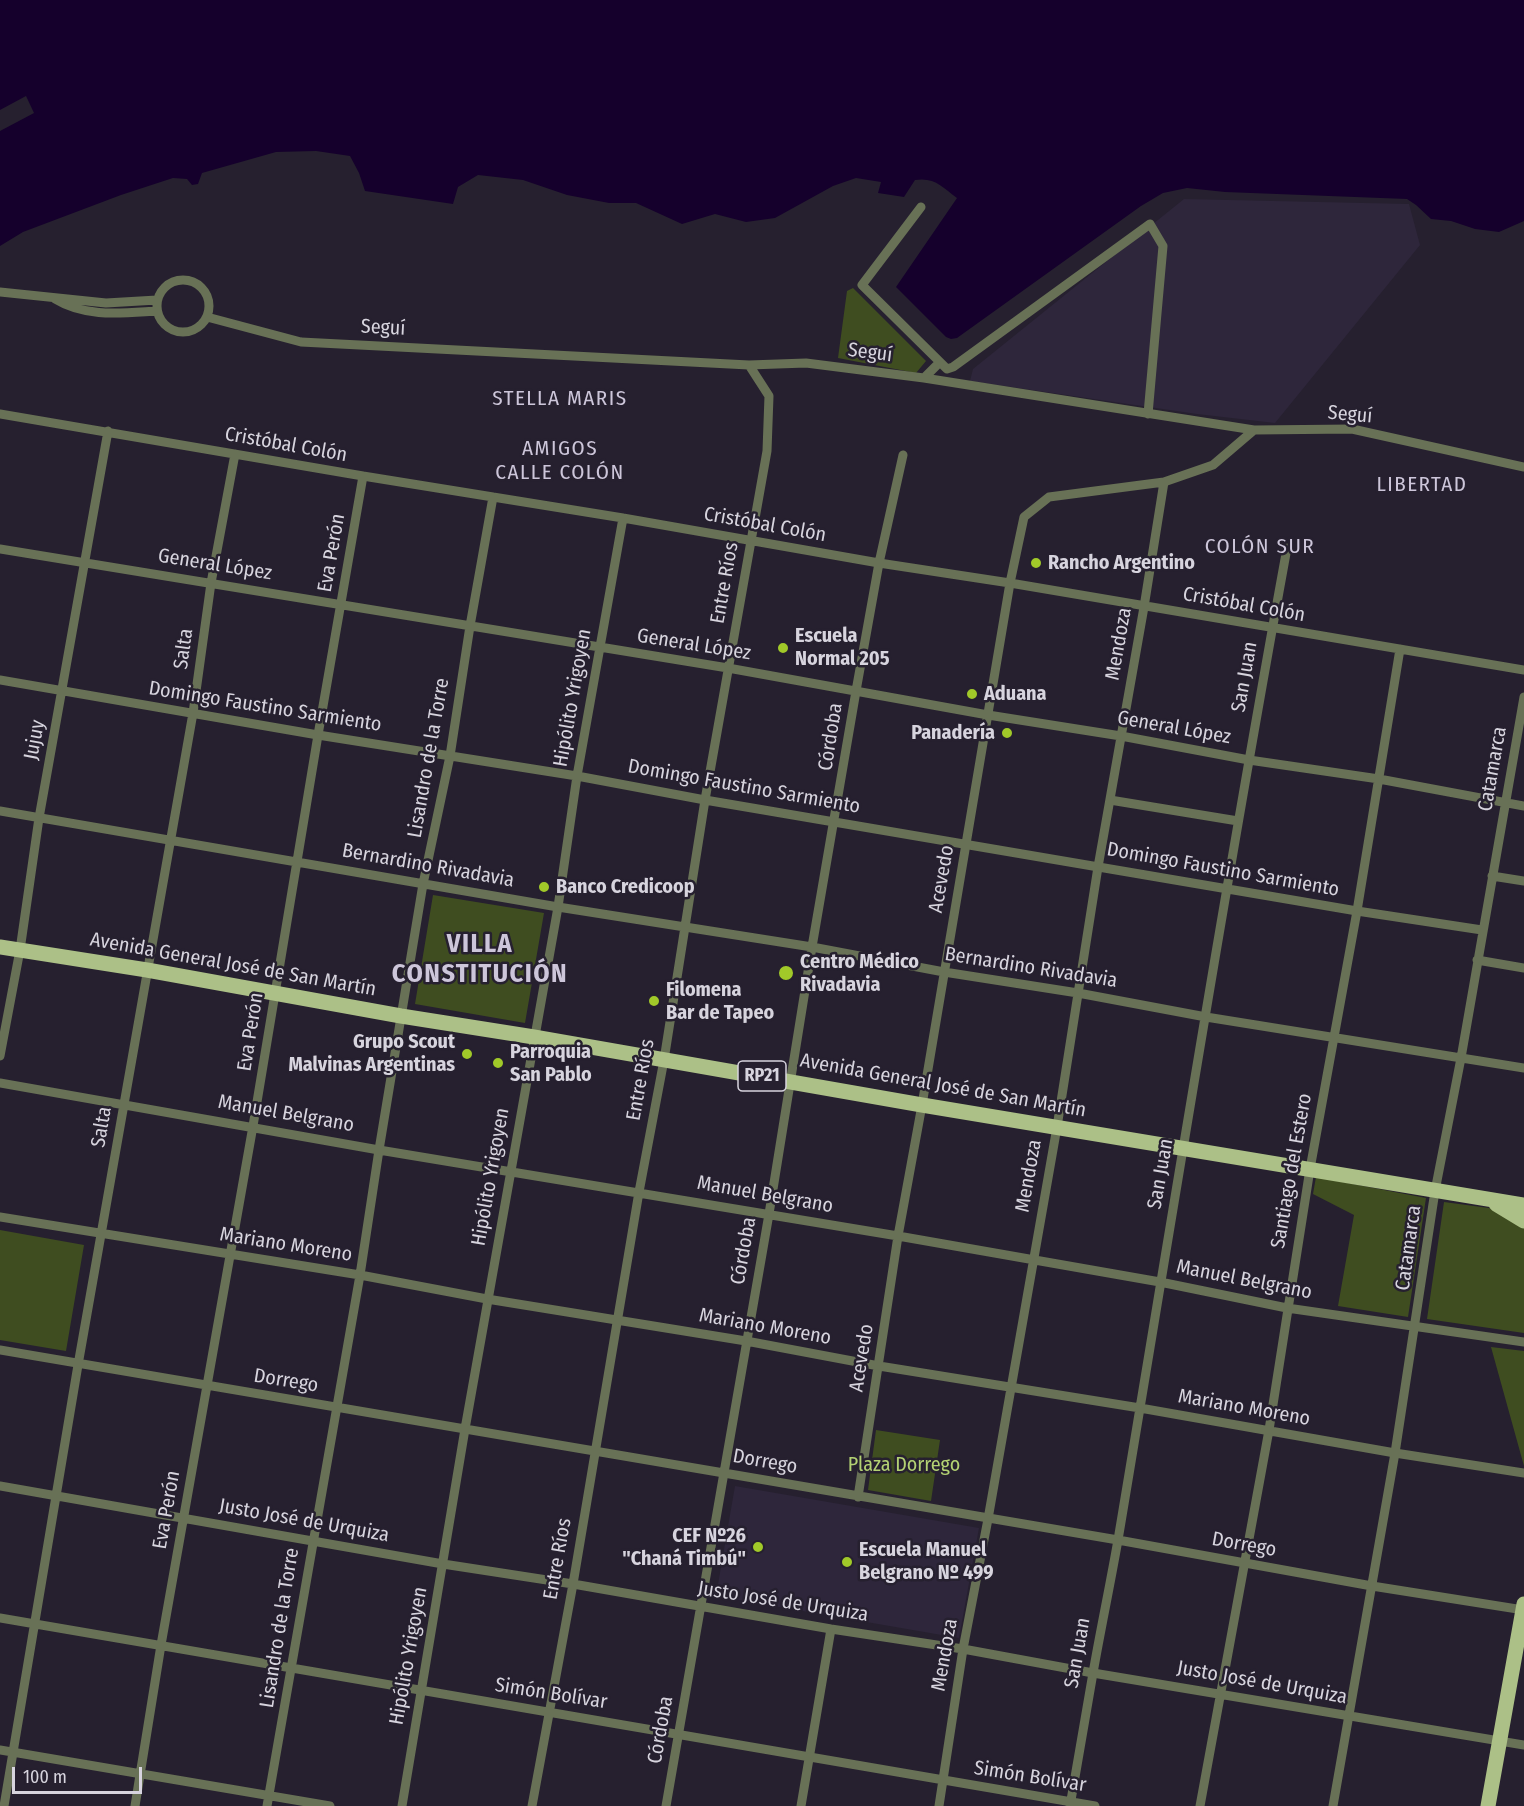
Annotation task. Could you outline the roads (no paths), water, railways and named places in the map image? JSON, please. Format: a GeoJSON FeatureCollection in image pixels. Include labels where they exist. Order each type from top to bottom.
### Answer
{"type":"FeatureCollection","features":[{"type":"Feature","properties":{"kind":"main road","name":"Avenida General José de San Martín"},"geometry":{"type":"LineString","coordinates":[[0,947],[147,970],[922,1105],[1524,1205]]}},
{"type":"Feature","properties":{"kind":"main road"},"geometry":{"type":"LineString","coordinates":[[1485,1198],[1524,1221]]}},
{"type":"Feature","properties":{"kind":"main road"},"geometry":{"type":"LineString","coordinates":[[1488,1806],[1524,1608]]}},
{"type":"Feature","properties":{"kind":"street"},"geometry":{"type":"LineString","coordinates":[[921,207],[862,285],[947,369],[953,367],[1150,224],[1163,246],[1148,414]]}},
{"type":"Feature","properties":{"kind":"street"},"geometry":{"type":"LineString","coordinates":[[174,280],[192,280],[206,292],[209,300],[207,317],[195,329],[188,332],[171,330],[160,319],[157,300],[160,292],[174,280]]}},
{"type":"Feature","properties":{"kind":"street"},"geometry":{"type":"LineString","coordinates":[[0,292],[106,303],[157,300]]}},
{"type":"Feature","properties":{"kind":"street"},"geometry":{"type":"LineString","coordinates":[[52,297],[68,307],[100,314],[157,311]]}},
{"type":"Feature","properties":{"kind":"street","name":"Seguí"},"geometry":{"type":"LineString","coordinates":[[207,317],[301,342],[749,365],[806,363],[924,378],[1254,430],[1352,429],[1524,467]]}},
{"type":"Feature","properties":{"kind":"street"},"geometry":{"type":"LineString","coordinates":[[924,378],[940,362]]}},
{"type":"Feature","properties":{"kind":"street","name":"Entre Ríos"},"geometry":{"type":"LineString","coordinates":[[532,1806],[664,1060],[705,800],[767,451],[769,396],[749,365]]}},
{"type":"Feature","properties":{"kind":"street","name":"Cristóbal Colón"},"geometry":{"type":"LineString","coordinates":[[0,414],[363,477],[623,518],[1524,670]]}},
{"type":"Feature","properties":{"kind":"street","name":"Acevedo"},"geometry":{"type":"LineString","coordinates":[[858,1497],[898,1236],[1010,583],[1024,517],[1049,497],[1164,482],[1213,465],[1254,430]]}},
{"type":"Feature","properties":{"kind":"street","name":"Jujuy"},"geometry":{"type":"LineString","coordinates":[[0,1056],[20,950],[39,818],[108,431]]}},
{"type":"Feature","properties":{"kind":"street","name":"Salta"},"geometry":{"type":"LineString","coordinates":[[4,1806],[78,1365],[193,713],[211,583],[236,454]]}},
{"type":"Feature","properties":{"kind":"street","name":"Córdoba"},"geometry":{"type":"LineString","coordinates":[[666,1806],[769,1214],[856,691],[879,563],[903,455]]}},
{"type":"Feature","properties":{"kind":"street","name":"Eva Perón"},"geometry":{"type":"LineString","coordinates":[[135,1806],[161,1645],[254,1126],[363,477]]}},
{"type":"Feature","properties":{"kind":"street","name":"Mendoza"},"geometry":{"type":"LineString","coordinates":[[939,1806],[963,1649],[1057,1127],[1098,867],[1164,482]]}},
{"type":"Feature","properties":{"kind":"street","name":"Lisandro de la Torre"},"geometry":{"type":"LineString","coordinates":[[268,1801],[360,1275],[423,884],[450,756],[493,497]]}},
{"type":"Feature","properties":{"kind":"street","name":"Hipólito Yrigoyen"},"geometry":{"type":"LineString","coordinates":[[402,1806],[487,1299],[558,907],[577,776],[623,518]]}},
{"type":"Feature","properties":{"kind":"street","name":"San Juan"},"geometry":{"type":"LineString","coordinates":[[1070,1804],[1118,1540],[1226,889],[1287,548]]}},
{"type":"Feature","properties":{"kind":"street","name":"General López"},"geometry":{"type":"LineString","coordinates":[[0,549],[728,668],[988,715],[1121,736],[1249,760],[1379,779],[1524,806]]}},
{"type":"Feature","properties":{"kind":"street","name":"Santiago del Estero"},"geometry":{"type":"LineString","coordinates":[[1200,1806],[1269,1430],[1310,1169],[1357,911],[1400,649]]}},
{"type":"Feature","properties":{"kind":"street","name":"Domingo Faustino Sarmiento"},"geometry":{"type":"LineString","coordinates":[[0,680],[318,735],[577,776],[1226,889],[1482,930]]}},
{"type":"Feature","properties":{"kind":"street","name":"Catamarca"},"geometry":{"type":"LineString","coordinates":[[1333,1806],[1395,1453],[1435,1191],[1461,1058],[1524,697]]}},
{"type":"Feature","properties":{"kind":"street"},"geometry":{"type":"LineString","coordinates":[[1110,800],[1238,821]]}},
{"type":"Feature","properties":{"kind":"street","name":"Bernardino Rivadavia"},"geometry":{"type":"LineString","coordinates":[[0,811],[558,907],[812,947],[1206,1017],[1524,1068]]}},
{"type":"Feature","properties":{"kind":"street"},"geometry":{"type":"LineString","coordinates":[[1492,876],[1524,881]]}},
{"type":"Feature","properties":{"kind":"street"},"geometry":{"type":"LineString","coordinates":[[1478,960],[1524,968]]}},
{"type":"Feature","properties":{"kind":"street","name":"Manuel Belgrano"},"geometry":{"type":"LineString","coordinates":[[0,1083],[254,1126],[379,1150],[898,1236],[1160,1282],[1287,1308],[1524,1342]]}},
{"type":"Feature","properties":{"kind":"street","name":"Mariano Moreno"},"geometry":{"type":"LineString","coordinates":[[0,1217],[360,1275],[879,1366],[1524,1473]]}},
{"type":"Feature","properties":{"kind":"street","name":"Dorrego"},"geometry":{"type":"LineString","coordinates":[[0,1350],[1118,1540],[1372,1587],[1524,1608]]}},
{"type":"Feature","properties":{"kind":"street","name":"Justo José de Urquiza"},"geometry":{"type":"LineString","coordinates":[[0,1486],[443,1564],[963,1649],[1524,1745]]}},
{"type":"Feature","properties":{"kind":"street","name":"Simón Bolívar"},"geometry":{"type":"LineString","coordinates":[[0,1618],[810,1756],[1070,1804],[1095,1806]]}},
{"type":"Feature","properties":{"kind":"street"},"geometry":{"type":"LineString","coordinates":[[801,1806],[831,1629]]}},
{"type":"Feature","properties":{"kind":"street"},"geometry":{"type":"LineString","coordinates":[[0,1750],[140,1774],[268,1801],[330,1806]]}},
{"type":"Feature","properties":{"kind":"place","name":"Rancho Argentino"},"geometry":{"type":"Point","coordinates":[1036,563]}},
{"type":"Feature","properties":{"kind":"place","name":"Escuela Normal 205"},"geometry":{"type":"Point","coordinates":[783,648]}},
{"type":"Feature","properties":{"kind":"place","name":"Aduana"},"geometry":{"type":"Point","coordinates":[972,694]}},
{"type":"Feature","properties":{"kind":"place","name":"Panadería"},"geometry":{"type":"Point","coordinates":[1007,733]}},
{"type":"Feature","properties":{"kind":"place","name":"Banco Credicoop"},"geometry":{"type":"Point","coordinates":[544,887]}},
{"type":"Feature","properties":{"kind":"place","name":"Centro Médico Rivadavia"},"geometry":{"type":"Point","coordinates":[786,973]}},
{"type":"Feature","properties":{"kind":"place","name":"Filomena Bar de Tapeo"},"geometry":{"type":"Point","coordinates":[654,1001]}},
{"type":"Feature","properties":{"kind":"place","name":"Grupo Scout Malvinas Argentinas"},"geometry":{"type":"Point","coordinates":[467,1054]}},
{"type":"Feature","properties":{"kind":"place","name":"Parroquia San Pablo"},"geometry":{"type":"Point","coordinates":[498,1063]}},
{"type":"Feature","properties":{"kind":"place","name":"CEF Nº26 \"Chaná Timbú\""},"geometry":{"type":"Point","coordinates":[758,1547]}},
{"type":"Feature","properties":{"kind":"place","name":"Escuela Manuel Belgrano Nº 499"},"geometry":{"type":"Point","coordinates":[847,1562]}},
{"type":"Feature","properties":{"kind":"district","name":"STELLA MARIS"},"geometry":{"type":"Point","coordinates":[560,399]}},
{"type":"Feature","properties":{"kind":"district","name":"AMIGOS CALLE COLÓN"},"geometry":{"type":"Point","coordinates":[560,461]}},
{"type":"Feature","properties":{"kind":"district","name":"LIBERTAD"},"geometry":{"type":"Point","coordinates":[1422,485]}},
{"type":"Feature","properties":{"kind":"district","name":"COLÓN SUR"},"geometry":{"type":"Point","coordinates":[1260,547]}},
{"type":"Feature","properties":{"kind":"district","name":"VILLA CONSTITUCIÓN"},"geometry":{"type":"Point","coordinates":[480,960]}},
{"type":"Feature","properties":{"kind":"park label","name":"Plaza Dorrego"},"geometry":{"type":"Point","coordinates":[904,1465]}}]}
